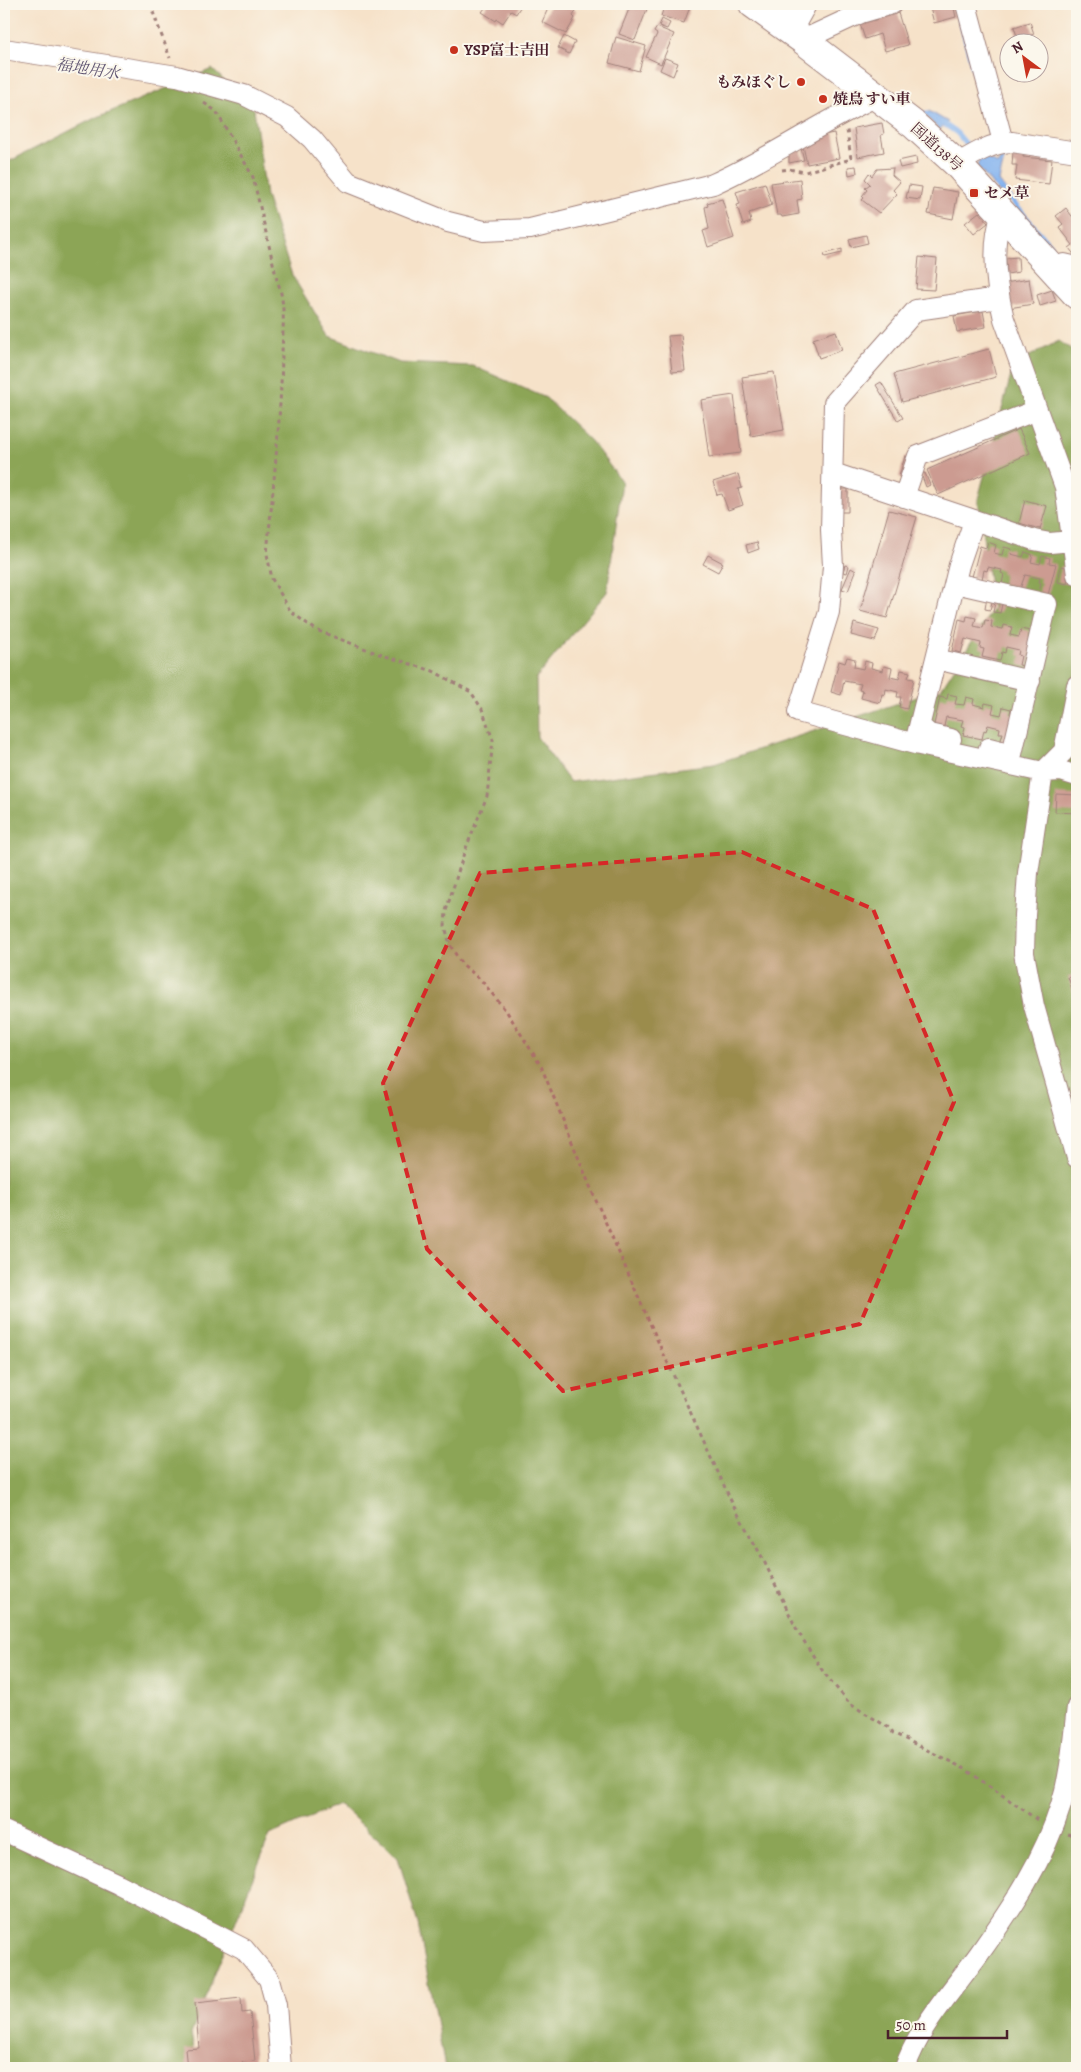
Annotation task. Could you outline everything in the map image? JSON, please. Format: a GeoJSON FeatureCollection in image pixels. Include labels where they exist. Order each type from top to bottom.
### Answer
{"type":"FeatureCollection","features":[{"type":"Feature","properties":{"kind":"highway","name":"国道138号"},"geometry":{"type":"LineString","coordinates":[[753,4],[796,34],[913,124],[957,164],[1002,214],[1066,269],[1077,295]]}},
{"type":"Feature","properties":{"kind":"highway"},"geometry":{"type":"LineString","coordinates":[[796,34],[802,4]]}},
{"type":"Feature","properties":{"kind":"street"},"geometry":{"type":"LineString","coordinates":[[796,34],[892,4]]}},
{"type":"Feature","properties":{"kind":"street"},"geometry":{"type":"LineString","coordinates":[[966,4],[1003,142]]}},
{"type":"Feature","properties":{"kind":"street"},"geometry":{"type":"LineString","coordinates":[[4,49],[177,76],[244,95],[287,117],[312,139],[348,182],[448,222],[484,231],[530,228],[713,184],[741,172],[875,96]]}},
{"type":"Feature","properties":{"kind":"street"},"geometry":{"type":"LineString","coordinates":[[957,164],[979,150],[1003,142],[1077,152]]}},
{"type":"Feature","properties":{"kind":"street"},"geometry":{"type":"LineString","coordinates":[[1002,214],[996,230],[999,298],[1004,319],[1065,487],[1077,575]]}},
{"type":"Feature","properties":{"kind":"street"},"geometry":{"type":"LineString","coordinates":[[999,298],[916,310],[834,402],[831,530],[833,566],[829,612],[798,712],[917,735],[1043,772],[1061,771],[1077,776]]}},
{"type":"Feature","properties":{"kind":"street"},"geometry":{"type":"LineString","coordinates":[[904,497],[918,456],[1037,410]]}},
{"type":"Feature","properties":{"kind":"street"},"geometry":{"type":"LineString","coordinates":[[833,473],[1034,540],[1050,543],[1072,541]]}},
{"type":"Feature","properties":{"kind":"street"},"geometry":{"type":"LineString","coordinates":[[917,735],[955,583],[974,521]]}},
{"type":"Feature","properties":{"kind":"street"},"geometry":{"type":"LineString","coordinates":[[917,735],[928,734],[1012,754],[1048,604],[955,583]]}},
{"type":"Feature","properties":{"kind":"street"},"geometry":{"type":"LineString","coordinates":[[936,659],[1030,681]]}},
{"type":"Feature","properties":{"kind":"street"},"geometry":{"type":"LineString","coordinates":[[1077,685],[1064,751],[1043,772],[1028,873],[1024,953],[1034,1006],[1077,1158]]}},
{"type":"Feature","properties":{"kind":"street"},"geometry":{"type":"LineString","coordinates":[[905,2068],[910,2054],[933,2016],[1011,1910],[1051,1832],[1061,1804],[1071,1759],[1077,1708]]}},
{"type":"Feature","properties":{"kind":"street"},"geometry":{"type":"LineString","coordinates":[[4,1831],[118,1884],[244,1949],[269,1979],[276,2005],[281,2068]]}},
{"type":"Feature","properties":{"kind":"path"},"geometry":{"type":"LineString","coordinates":[[150,4],[177,76]]}},
{"type":"Feature","properties":{"kind":"path"},"geometry":{"type":"LineString","coordinates":[[201,101],[216,112],[253,178],[281,290],[283,318],[281,392],[267,554],[272,579],[291,612],[316,630],[379,654],[433,671],[471,692],[482,709],[493,740],[486,796],[464,854],[446,911],[445,926],[450,945],[461,963],[481,980],[507,1012],[541,1066],[594,1196],[733,1505],[763,1559],[797,1630],[824,1673],[850,1704],[891,1729],[893,1733],[965,1769],[1036,1818],[1051,1832],[1077,1837]]}},
{"type":"Feature","properties":{"kind":"path"},"geometry":{"type":"LineString","coordinates":[[774,171],[789,169],[805,172],[851,159],[844,112]]}},
{"type":"Feature","properties":{"kind":"highlighted area"},"geometry":{"type":"Polygon","coordinates":[[[742,852],[873,909],[954,1102],[860,1324],[563,1391],[427,1249],[383,1083],[480,873],[742,852]]]}},
{"type":"Feature","properties":{"kind":"green space"},"geometry":{"type":"Polygon","coordinates":[[[212,69],[254,109],[266,196],[292,275],[329,336],[400,363],[473,366],[546,398],[591,441],[622,482],[607,592],[536,678],[537,737],[570,782],[714,764],[941,689],[993,609],[978,499],[1014,364],[1059,341],[1077,353],[1077,2068],[445,2068],[418,1924],[398,1858],[339,1804],[270,1835],[191,2034],[198,2068],[4,2068],[4,164],[93,119],[212,69]]]}},
{"type":"Feature","properties":{"kind":"water"},"geometry":{"type":"Polygon","coordinates":[[[929,111],[948,122],[939,130],[926,116],[929,111]]]}},
{"type":"Feature","properties":{"kind":"water"},"geometry":{"type":"Polygon","coordinates":[[[1006,151],[999,181],[1005,189],[999,193],[977,166],[979,160],[984,157],[998,164],[1003,152],[1006,151]]]}},
{"type":"Feature","properties":{"kind":"building"},"geometry":{"type":"Polygon","coordinates":[[[488,4],[522,4],[516,14],[511,11],[503,23],[482,12],[488,4]]]}},
{"type":"Feature","properties":{"kind":"building"},"geometry":{"type":"Polygon","coordinates":[[[550,4],[563,4],[576,11],[573,16],[575,18],[566,34],[542,22],[550,4]]]}},
{"type":"Feature","properties":{"kind":"building"},"geometry":{"type":"Polygon","coordinates":[[[631,4],[649,4],[635,40],[619,34],[631,4]]]}},
{"type":"Feature","properties":{"kind":"building"},"geometry":{"type":"Polygon","coordinates":[[[665,4],[691,4],[684,23],[661,16],[665,4]]]}},
{"type":"Feature","properties":{"kind":"building"},"geometry":{"type":"Polygon","coordinates":[[[929,4],[953,4],[956,17],[934,23],[929,4]]]}},
{"type":"Feature","properties":{"kind":"building"},"geometry":{"type":"Polygon","coordinates":[[[898,13],[908,45],[885,51],[880,34],[865,39],[860,24],[898,13]]]}},
{"type":"Feature","properties":{"kind":"building"},"geometry":{"type":"Polygon","coordinates":[[[662,19],[670,23],[667,29],[659,26],[662,19]]]}},
{"type":"Feature","properties":{"kind":"building"},"geometry":{"type":"Polygon","coordinates":[[[1030,22],[1033,32],[1016,32],[1014,27],[1030,22]]]}},
{"type":"Feature","properties":{"kind":"building"},"geometry":{"type":"Polygon","coordinates":[[[657,27],[674,34],[661,64],[646,57],[657,34],[654,32],[657,27]]]}},
{"type":"Feature","properties":{"kind":"building"},"geometry":{"type":"Polygon","coordinates":[[[564,36],[575,42],[569,54],[558,48],[564,36]]]}},
{"type":"Feature","properties":{"kind":"building"},"geometry":{"type":"Polygon","coordinates":[[[616,37],[646,46],[639,71],[609,63],[616,37]]]}},
{"type":"Feature","properties":{"kind":"building"},"geometry":{"type":"Polygon","coordinates":[[[665,58],[678,63],[673,76],[660,70],[665,58]]]}},
{"type":"Feature","properties":{"kind":"building"},"geometry":{"type":"Polygon","coordinates":[[[882,123],[884,134],[881,135],[884,152],[858,157],[854,128],[882,123]]]}},
{"type":"Feature","properties":{"kind":"building"},"geometry":{"type":"Polygon","coordinates":[[[834,133],[839,158],[807,164],[803,146],[813,137],[834,133]]]}},
{"type":"Feature","properties":{"kind":"building"},"geometry":{"type":"Polygon","coordinates":[[[801,148],[804,160],[789,163],[789,154],[801,148]]]}},
{"type":"Feature","properties":{"kind":"building"},"geometry":{"type":"Polygon","coordinates":[[[1013,152],[1024,152],[1023,157],[1052,160],[1049,184],[1015,180],[1017,165],[1012,165],[1013,152]]]}},
{"type":"Feature","properties":{"kind":"building"},"geometry":{"type":"Polygon","coordinates":[[[916,157],[917,164],[900,168],[898,161],[916,157]]]}},
{"type":"Feature","properties":{"kind":"building"},"geometry":{"type":"Polygon","coordinates":[[[856,166],[857,173],[849,175],[848,167],[856,166]]]}},
{"type":"Feature","properties":{"kind":"building"},"geometry":{"type":"Polygon","coordinates":[[[893,168],[892,175],[900,182],[893,190],[897,194],[879,213],[862,200],[864,198],[862,196],[867,190],[865,188],[870,184],[865,179],[869,173],[872,176],[877,169],[893,168]]]}},
{"type":"Feature","properties":{"kind":"building"},"geometry":{"type":"Polygon","coordinates":[[[800,179],[802,199],[797,200],[799,214],[782,217],[777,215],[771,183],[800,179]]]}},
{"type":"Feature","properties":{"kind":"building"},"geometry":{"type":"Polygon","coordinates":[[[765,183],[772,205],[749,213],[751,222],[743,225],[737,205],[740,204],[736,192],[765,183]]]}},
{"type":"Feature","properties":{"kind":"building"},"geometry":{"type":"Polygon","coordinates":[[[909,185],[922,187],[920,200],[906,198],[909,185]]]}},
{"type":"Feature","properties":{"kind":"building"},"geometry":{"type":"Polygon","coordinates":[[[933,188],[958,192],[953,219],[928,214],[933,188]]]}},
{"type":"Feature","properties":{"kind":"building"},"geometry":{"type":"Polygon","coordinates":[[[722,199],[734,238],[708,247],[703,231],[709,229],[705,207],[708,206],[707,203],[722,199]]]}},
{"type":"Feature","properties":{"kind":"building"},"geometry":{"type":"Polygon","coordinates":[[[1066,208],[1077,223],[1076,257],[1069,248],[1073,245],[1059,227],[1063,224],[1056,216],[1066,208]]]}},
{"type":"Feature","properties":{"kind":"building"},"geometry":{"type":"Polygon","coordinates":[[[979,212],[988,223],[974,234],[965,223],[979,212]]]}},
{"type":"Feature","properties":{"kind":"building"},"geometry":{"type":"Polygon","coordinates":[[[866,235],[868,243],[851,247],[849,239],[866,235]]]}},
{"type":"Feature","properties":{"kind":"building"},"geometry":{"type":"Polygon","coordinates":[[[842,249],[842,253],[825,257],[824,254],[842,249]]]}},
{"type":"Feature","properties":{"kind":"building"},"geometry":{"type":"Polygon","coordinates":[[[919,257],[937,259],[934,290],[916,289],[919,257]]]}},
{"type":"Feature","properties":{"kind":"building"},"geometry":{"type":"Polygon","coordinates":[[[1018,257],[1019,272],[1007,274],[1006,258],[1018,257]]]}},
{"type":"Feature","properties":{"kind":"building"},"geometry":{"type":"Polygon","coordinates":[[[1029,279],[1033,304],[1009,308],[1005,283],[1029,279]]]}},
{"type":"Feature","properties":{"kind":"building"},"geometry":{"type":"Polygon","coordinates":[[[1052,290],[1056,301],[1040,306],[1037,295],[1052,290]]]}},
{"type":"Feature","properties":{"kind":"building"},"geometry":{"type":"Polygon","coordinates":[[[983,311],[986,327],[957,332],[954,316],[983,311]]]}},
{"type":"Feature","properties":{"kind":"building"},"geometry":{"type":"Polygon","coordinates":[[[836,331],[842,350],[819,358],[813,339],[836,331]]]}},
{"type":"Feature","properties":{"kind":"building"},"geometry":{"type":"Polygon","coordinates":[[[681,335],[685,371],[672,372],[668,336],[681,335]]]}},
{"type":"Feature","properties":{"kind":"building"},"geometry":{"type":"Polygon","coordinates":[[[989,349],[996,377],[902,402],[894,374],[989,349]]]}},
{"type":"Feature","properties":{"kind":"building"},"geometry":{"type":"Polygon","coordinates":[[[774,372],[784,430],[751,436],[742,377],[774,372]]]}},
{"type":"Feature","properties":{"kind":"building"},"geometry":{"type":"Polygon","coordinates":[[[881,382],[903,418],[898,421],[876,385],[881,382]]]}},
{"type":"Feature","properties":{"kind":"building"},"geometry":{"type":"Polygon","coordinates":[[[734,395],[741,453],[709,457],[701,400],[734,395]]]}},
{"type":"Feature","properties":{"kind":"building"},"geometry":{"type":"Polygon","coordinates":[[[1019,429],[1030,453],[938,495],[927,470],[1019,429]]]}},
{"type":"Feature","properties":{"kind":"building"},"geometry":{"type":"Polygon","coordinates":[[[905,456],[912,458],[906,479],[899,477],[905,456]]]}},
{"type":"Feature","properties":{"kind":"building"},"geometry":{"type":"Polygon","coordinates":[[[925,473],[930,485],[926,487],[921,474],[925,473]]]}},
{"type":"Feature","properties":{"kind":"building"},"geometry":{"type":"Polygon","coordinates":[[[738,474],[742,488],[738,489],[743,505],[728,510],[722,494],[717,495],[713,482],[738,474]]]}},
{"type":"Feature","properties":{"kind":"building"},"geometry":{"type":"Polygon","coordinates":[[[840,489],[848,489],[848,512],[841,512],[840,489]]]}},
{"type":"Feature","properties":{"kind":"building"},"geometry":{"type":"Polygon","coordinates":[[[1025,500],[1047,506],[1040,529],[1019,523],[1025,500]]]}},
{"type":"Feature","properties":{"kind":"building"},"geometry":{"type":"Polygon","coordinates":[[[889,510],[917,517],[887,618],[860,611],[889,510]]]}},
{"type":"Feature","properties":{"kind":"building"},"geometry":{"type":"Polygon","coordinates":[[[757,542],[759,549],[748,553],[746,545],[757,542]]]}},
{"type":"Feature","properties":{"kind":"building"},"geometry":{"type":"Polygon","coordinates":[[[988,542],[996,545],[994,553],[1002,555],[1004,547],[1012,549],[1011,554],[1023,557],[1025,552],[1033,555],[1031,562],[1040,564],[1042,556],[1050,558],[1049,563],[1056,564],[1048,595],[1039,593],[1040,578],[1025,575],[1020,589],[1002,584],[1004,574],[1001,573],[1002,570],[988,567],[987,571],[984,570],[982,579],[972,577],[980,546],[986,548],[988,542]]]}},
{"type":"Feature","properties":{"kind":"building"},"geometry":{"type":"Polygon","coordinates":[[[708,555],[723,563],[718,572],[703,564],[708,555]]]}},
{"type":"Feature","properties":{"kind":"building"},"geometry":{"type":"Polygon","coordinates":[[[845,565],[849,566],[847,573],[843,572],[845,565]]]}},
{"type":"Feature","properties":{"kind":"building"},"geometry":{"type":"Polygon","coordinates":[[[1061,566],[1070,568],[1067,584],[1058,582],[1061,566]]]}},
{"type":"Feature","properties":{"kind":"building"},"geometry":{"type":"Polygon","coordinates":[[[851,568],[856,571],[848,591],[842,589],[851,568]]]}},
{"type":"Feature","properties":{"kind":"building"},"geometry":{"type":"Polygon","coordinates":[[[987,597],[993,598],[990,610],[985,609],[987,597]]]}},
{"type":"Feature","properties":{"kind":"building"},"geometry":{"type":"Polygon","coordinates":[[[996,598],[1003,600],[1000,613],[993,612],[996,598]]]}},
{"type":"Feature","properties":{"kind":"building"},"geometry":{"type":"Polygon","coordinates":[[[967,616],[976,618],[974,626],[983,628],[985,620],[992,621],[991,627],[1003,629],[1004,625],[1012,627],[1010,635],[1019,637],[1021,629],[1030,631],[1029,636],[1035,637],[1028,667],[1019,665],[1021,656],[1018,655],[1019,650],[1006,647],[1005,653],[1002,652],[1000,661],[982,657],[984,649],[980,648],[981,643],[965,639],[961,653],[952,651],[959,619],[966,621],[967,616]]]}},
{"type":"Feature","properties":{"kind":"building"},"geometry":{"type":"Polygon","coordinates":[[[854,623],[879,630],[875,641],[851,635],[854,623]]]}},
{"type":"Feature","properties":{"kind":"building"},"geometry":{"type":"Polygon","coordinates":[[[847,657],[855,659],[854,667],[863,669],[865,661],[872,663],[871,668],[883,671],[884,666],[892,668],[890,677],[899,679],[901,670],[910,672],[908,678],[914,679],[907,709],[899,707],[901,697],[897,697],[898,692],[886,689],[885,695],[882,694],[880,703],[861,698],[863,691],[859,690],[861,684],[844,681],[841,695],[831,692],[839,661],[845,663],[847,657]]]}},
{"type":"Feature","properties":{"kind":"building"},"geometry":{"type":"Polygon","coordinates":[[[948,694],[957,696],[955,704],[964,705],[966,697],[974,699],[973,704],[984,707],[985,703],[994,705],[992,713],[1001,715],[1003,707],[1011,709],[1010,714],[1016,715],[1009,745],[1000,743],[1003,733],[999,733],[1000,728],[988,725],[986,731],[984,730],[982,739],[963,735],[965,727],[961,726],[963,720],[946,717],[943,731],[933,729],[940,697],[947,699],[948,694]]]}},
{"type":"Feature","properties":{"kind":"building"},"geometry":{"type":"Polygon","coordinates":[[[1056,794],[1077,795],[1077,813],[1055,812],[1056,794]]]}},
{"type":"Feature","properties":{"kind":"building"},"geometry":{"type":"Polygon","coordinates":[[[1077,974],[1077,1003],[1068,977],[1077,974]]]}},
{"type":"Feature","properties":{"kind":"building"},"geometry":{"type":"Polygon","coordinates":[[[241,1998],[242,2013],[250,2012],[255,2061],[242,2062],[243,2068],[187,2068],[185,2049],[199,2048],[195,2003],[241,1998]]]}},
{"type":"Feature","properties":{"kind":"waterway"},"geometry":{"type":"LineString","coordinates":[[956,4],[991,135]]}},
{"type":"Feature","properties":{"kind":"waterway"},"geometry":{"type":"LineString","coordinates":[[920,113],[934,118]]}},
{"type":"Feature","properties":{"kind":"waterway"},"geometry":{"type":"LineString","coordinates":[[941,122],[957,133],[967,145]]}},
{"type":"Feature","properties":{"kind":"waterway"},"geometry":{"type":"LineString","coordinates":[[999,186],[1051,246]]}},
{"type":"Feature","properties":{"kind":"place","name":"YSP富士吉田"},"geometry":{"type":"Point","coordinates":[454,50]}},
{"type":"Feature","properties":{"kind":"place","name":"もみほぐし"},"geometry":{"type":"Point","coordinates":[801,82]}},
{"type":"Feature","properties":{"kind":"place","name":"焼鳥 すい車"},"geometry":{"type":"Point","coordinates":[823,99]}},
{"type":"Feature","properties":{"kind":"place","name":"セメ草"},"geometry":{"type":"Point","coordinates":[974,193]}},
{"type":"Feature","properties":{"kind":"water label","name":"福地用水"},"geometry":{"type":"Point","coordinates":[88,68]}}]}
